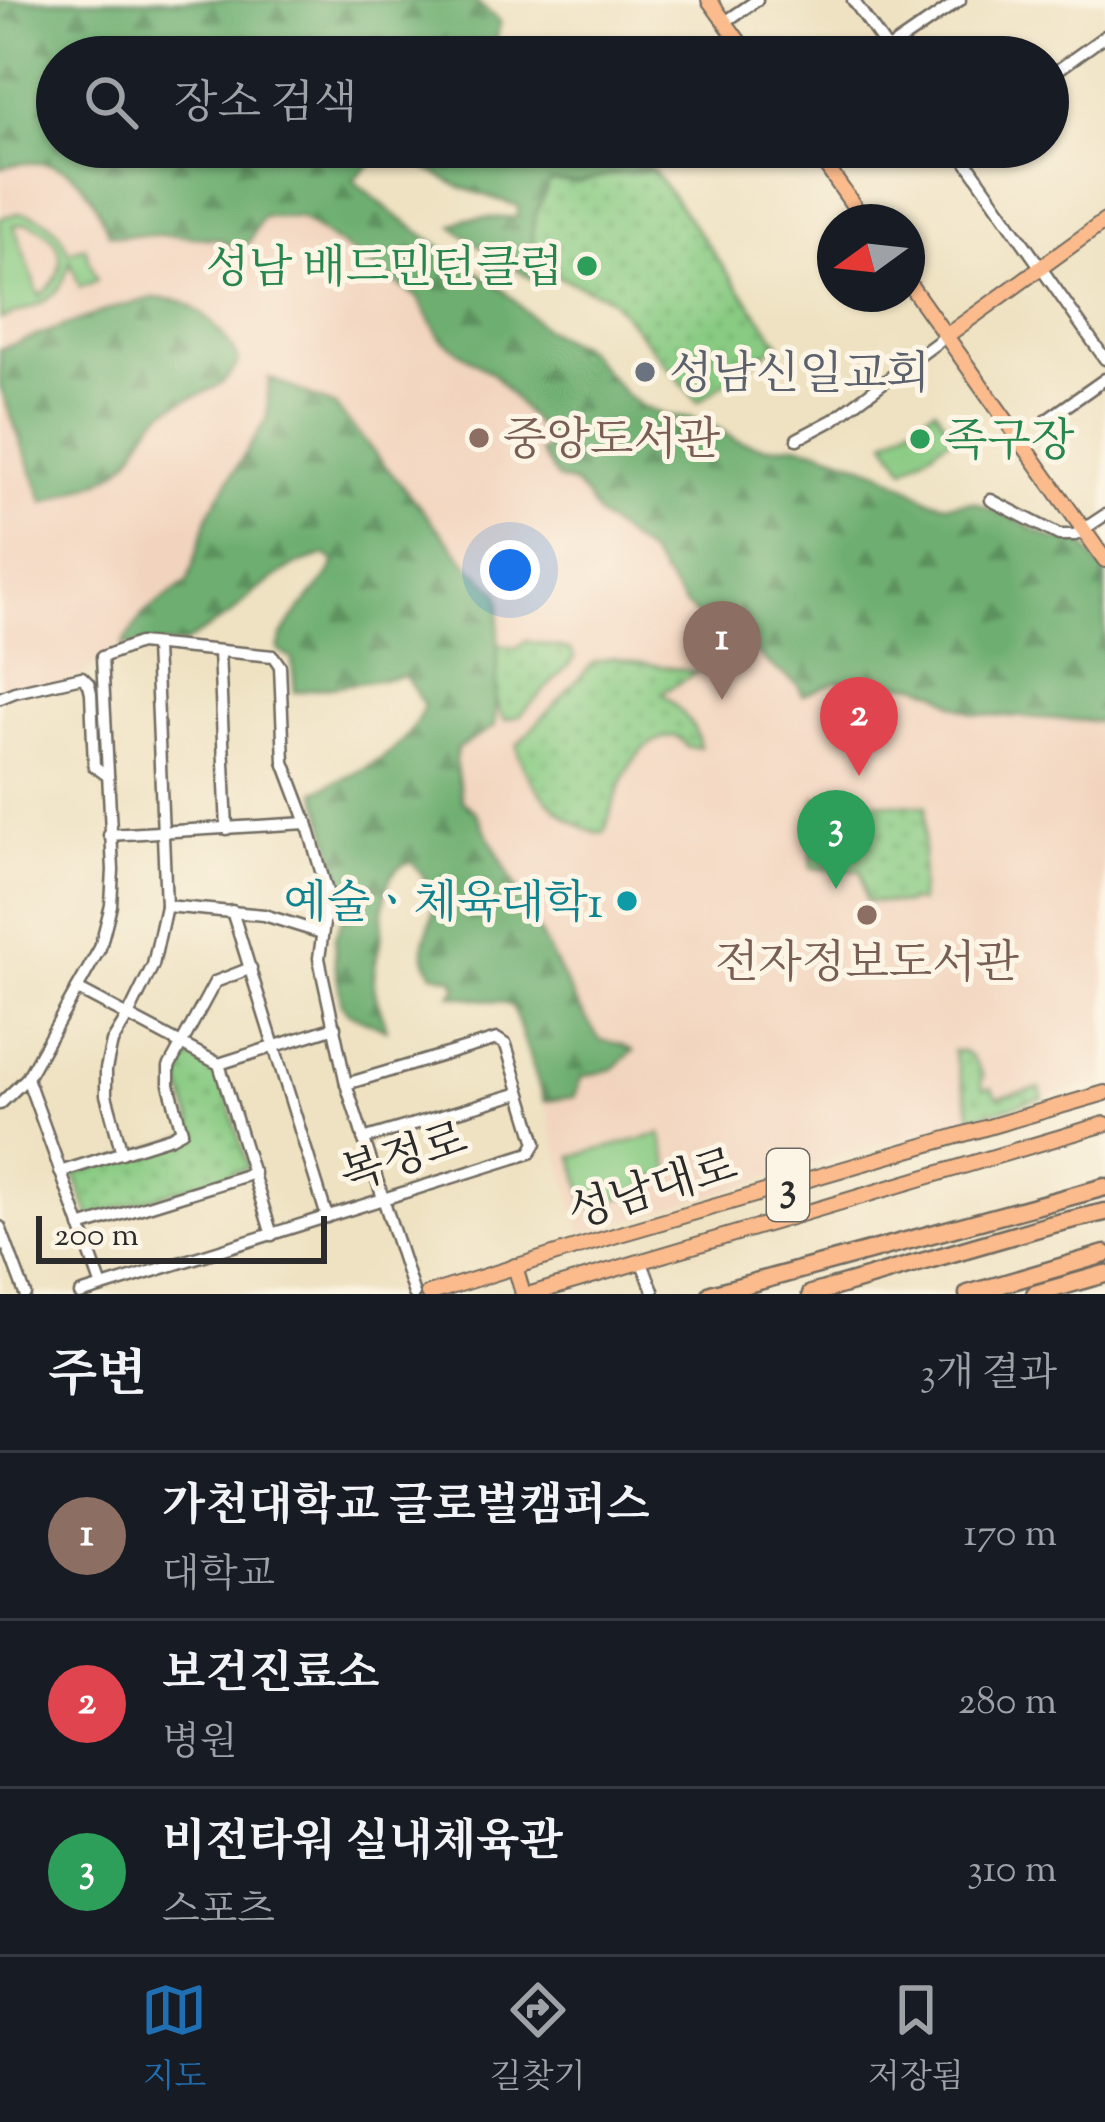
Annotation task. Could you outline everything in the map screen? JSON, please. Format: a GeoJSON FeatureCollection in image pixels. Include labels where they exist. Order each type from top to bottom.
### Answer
{"type":"FeatureCollection","features":[{"type":"Feature","properties":{"kind":"highway"},"geometry":{"type":"LineString","coordinates":[[711,1294],[1105,1186]]}},
{"type":"Feature","properties":{"kind":"highway"},"geometry":{"type":"LineString","coordinates":[[811,1294],[1105,1212]]}},
{"type":"Feature","properties":{"kind":"highway"},"geometry":{"type":"LineString","coordinates":[[968,1294],[1105,1254]]}},
{"type":"Feature","properties":{"kind":"highway"},"geometry":{"type":"LineString","coordinates":[[1035,1294],[1105,1274]]}},
{"type":"Feature","properties":{"kind":"main road"},"geometry":{"type":"LineString","coordinates":[[709,0],[735,36]]}},
{"type":"Feature","properties":{"kind":"main road"},"geometry":{"type":"LineString","coordinates":[[828,168],[853,204]]}},
{"type":"Feature","properties":{"kind":"main road"},"geometry":{"type":"LineString","coordinates":[[946,336],[1105,221]]}},
{"type":"Feature","properties":{"kind":"main road"},"geometry":{"type":"LineString","coordinates":[[925,306],[1105,560]]}},
{"type":"Feature","properties":{"kind":"main road","name":"성남대로"},"geometry":{"type":"LineString","coordinates":[[428,1294],[473,1287],[515,1266],[1105,1093]]}},
{"type":"Feature","properties":{"kind":"main road","name":"성남대로"},"geometry":{"type":"LineString","coordinates":[[527,1294],[574,1287],[641,1261],[1105,1124]]}},
{"type":"Feature","properties":{"kind":"main road"},"geometry":{"type":"LineString","coordinates":[[515,1266],[527,1294]]}},
{"type":"Feature","properties":{"kind":"street"},"geometry":{"type":"LineString","coordinates":[[725,22],[757,0]]}},
{"type":"Feature","properties":{"kind":"street"},"geometry":{"type":"LineString","coordinates":[[853,0],[875,36]]}},
{"type":"Feature","properties":{"kind":"street"},"geometry":{"type":"LineString","coordinates":[[911,36],[960,0]]}},
{"type":"Feature","properties":{"kind":"street"},"geometry":{"type":"LineString","coordinates":[[1069,62],[1105,36]]}},
{"type":"Feature","properties":{"kind":"street"},"geometry":{"type":"LineString","coordinates":[[971,168],[1105,359]]}},
{"type":"Feature","properties":{"kind":"street"},"geometry":{"type":"LineString","coordinates":[[797,439],[833,420],[946,336]]}},
{"type":"Feature","properties":{"kind":"street"},"geometry":{"type":"LineString","coordinates":[[1048,419],[1105,379]]}},
{"type":"Feature","properties":{"kind":"street"},"geometry":{"type":"LineString","coordinates":[[991,500],[1059,535],[1076,536],[1105,514]]}},
{"type":"Feature","properties":{"kind":"street"},"geometry":{"type":"LineString","coordinates":[[0,1104],[27,1078],[100,948],[111,905],[102,657],[139,644],[273,656],[280,666],[284,762],[328,895],[319,958],[346,1084],[414,1294]]}},
{"type":"Feature","properties":{"kind":"street"},"geometry":{"type":"LineString","coordinates":[[122,1153],[106,1095],[106,1069],[112,1042],[153,965],[166,906],[155,646]]}},
{"type":"Feature","properties":{"kind":"street"},"geometry":{"type":"LineString","coordinates":[[219,652],[227,829]]}},
{"type":"Feature","properties":{"kind":"street"},"geometry":{"type":"LineString","coordinates":[[0,698],[82,677],[91,693],[94,766],[108,776]]}},
{"type":"Feature","properties":{"kind":"street"},"geometry":{"type":"LineString","coordinates":[[109,835],[307,823]]}},
{"type":"Feature","properties":{"kind":"street"},"geometry":{"type":"LineString","coordinates":[[166,906],[264,915],[322,933]]}},
{"type":"Feature","properties":{"kind":"street"},"geometry":{"type":"LineString","coordinates":[[232,911],[327,1216]]}},
{"type":"Feature","properties":{"kind":"street"},"geometry":{"type":"LineString","coordinates":[[60,1172],[182,1131],[169,1067],[215,982],[251,968]]}},
{"type":"Feature","properties":{"kind":"street"},"geometry":{"type":"LineString","coordinates":[[77,989],[219,1064],[272,1235]]}},
{"type":"Feature","properties":{"kind":"street"},"geometry":{"type":"LineString","coordinates":[[219,1064],[335,1027]]}},
{"type":"Feature","properties":{"kind":"street"},"geometry":{"type":"LineString","coordinates":[[346,1084],[497,1039],[506,1045],[520,1093],[363,1139]]}},
{"type":"Feature","properties":{"kind":"street"},"geometry":{"type":"LineString","coordinates":[[27,1078],[102,1287]]}},
{"type":"Feature","properties":{"kind":"street","name":"복정로"},"geometry":{"type":"LineString","coordinates":[[80,1294],[530,1153],[536,1143],[520,1093]]}},
{"type":"Feature","properties":{"kind":"street"},"geometry":{"type":"LineString","coordinates":[[80,1227],[254,1173]]}},
{"type":"Feature","properties":{"kind":"street"},"geometry":{"type":"LineString","coordinates":[[0,1227],[25,1294]]}},
{"type":"Feature","properties":{"kind":"street"},"geometry":{"type":"LineString","coordinates":[[641,1261],[653,1290]]}},
{"type":"Feature","properties":{"kind":"shaded area"},"geometry":{"type":"Polygon","coordinates":[[[21,162],[36,162],[36,168],[63,168],[75,176],[92,200],[109,234],[219,239],[243,253],[262,217],[299,217],[417,297],[441,339],[494,375],[517,401],[549,448],[541,452],[586,496],[598,516],[648,554],[685,605],[706,623],[726,623],[798,685],[803,695],[838,681],[917,685],[975,714],[1105,722],[1105,1081],[582,1234],[544,1101],[574,1097],[581,1077],[613,1069],[621,1044],[600,1040],[576,1003],[476,812],[462,801],[457,775],[457,749],[495,726],[500,602],[490,582],[471,568],[335,406],[269,379],[267,418],[210,511],[188,581],[143,614],[125,644],[107,653],[82,677],[0,698],[0,168],[21,162]]]}},
{"type":"Feature","properties":{"kind":"green space"},"geometry":{"type":"Polygon","coordinates":[[[0,0],[474,0],[500,22],[497,36],[36,36],[36,163],[0,168],[0,0]]]}},
{"type":"Feature","properties":{"kind":"green space"},"geometry":{"type":"Polygon","coordinates":[[[61,168],[366,168],[353,180],[504,291],[543,328],[582,346],[641,406],[690,418],[738,441],[821,450],[880,471],[930,500],[974,502],[1053,539],[1081,541],[1105,574],[1105,722],[975,714],[917,685],[838,681],[803,695],[798,685],[726,624],[706,623],[685,605],[648,554],[598,516],[574,484],[558,479],[540,452],[549,448],[535,423],[494,375],[441,339],[417,297],[299,217],[262,217],[243,253],[219,239],[109,234],[91,197],[61,168]]]}},
{"type":"Feature","properties":{"kind":"green space"},"geometry":{"type":"Polygon","coordinates":[[[425,168],[653,170],[578,183],[550,181],[533,226],[535,245],[547,272],[543,283],[453,226],[465,219],[518,217],[518,206],[460,187],[425,168]]]}},
{"type":"Feature","properties":{"kind":"green space"},"geometry":{"type":"Polygon","coordinates":[[[653,170],[779,343],[698,402],[610,298],[547,272],[532,242],[530,228],[550,180],[653,170]]]}},
{"type":"Feature","properties":{"kind":"green space"},"geometry":{"type":"Polygon","coordinates":[[[19,213],[44,220],[61,236],[68,252],[85,247],[97,281],[80,287],[70,261],[60,286],[45,301],[0,319],[0,218],[19,213]],[[14,225],[39,296],[50,287],[60,266],[56,245],[40,228],[14,225]]]}},
{"type":"Feature","properties":{"kind":"green space"},"geometry":{"type":"Polygon","coordinates":[[[154,298],[181,302],[201,313],[224,336],[239,362],[216,386],[162,413],[111,475],[44,503],[0,387],[0,349],[154,298]]]}},
{"type":"Feature","properties":{"kind":"green space"},"geometry":{"type":"Polygon","coordinates":[[[269,378],[335,406],[471,568],[498,592],[495,726],[457,749],[455,761],[462,801],[476,812],[576,1003],[600,1040],[633,1051],[613,1069],[581,1077],[575,1097],[544,1101],[513,1007],[451,995],[457,988],[453,978],[433,974],[424,950],[433,901],[411,862],[394,873],[384,904],[374,984],[386,1030],[347,1012],[342,1005],[335,937],[345,911],[341,879],[316,791],[394,749],[424,706],[405,676],[295,692],[292,659],[278,650],[282,637],[335,562],[325,555],[295,565],[183,644],[122,646],[143,614],[188,581],[210,511],[267,418],[269,378]]]}},
{"type":"Feature","properties":{"kind":"green space","name":"족구장"},"geometry":{"type":"Polygon","coordinates":[[[935,408],[953,436],[905,469],[886,441],[935,408]]]}},
{"type":"Feature","properties":{"kind":"green space"},"geometry":{"type":"Polygon","coordinates":[[[526,641],[571,650],[575,658],[520,716],[505,720],[495,694],[498,644],[516,649],[526,641]]]}},
{"type":"Feature","properties":{"kind":"green space"},"geometry":{"type":"Polygon","coordinates":[[[612,658],[697,672],[662,693],[691,724],[700,747],[687,747],[671,736],[639,753],[624,778],[604,833],[577,824],[549,801],[527,773],[517,745],[594,662],[612,658]]]}},
{"type":"Feature","properties":{"kind":"green space"},"geometry":{"type":"Polygon","coordinates":[[[816,798],[926,806],[920,902],[866,901],[861,871],[811,868],[816,798]]]}},
{"type":"Feature","properties":{"kind":"green space"},"geometry":{"type":"Polygon","coordinates":[[[953,1051],[973,1058],[984,1078],[983,1089],[991,1088],[998,1097],[1040,1088],[1043,1098],[972,1117],[953,1051]]]}},
{"type":"Feature","properties":{"kind":"green space"},"geometry":{"type":"Polygon","coordinates":[[[191,1055],[219,1071],[248,1168],[90,1217],[74,1175],[195,1133],[179,1077],[191,1055]]]}},
{"type":"Feature","properties":{"kind":"green space"},"geometry":{"type":"Polygon","coordinates":[[[661,1134],[671,1173],[649,1179],[651,1190],[587,1207],[573,1156],[661,1134]]]}},
{"type":"Feature","properties":{"kind":"place","name":"성남 배드민턴클럽"},"geometry":{"type":"Point","coordinates":[587,266]}},
{"type":"Feature","properties":{"kind":"place","name":"성남신일교회"},"geometry":{"type":"Point","coordinates":[645,372]}},
{"type":"Feature","properties":{"kind":"place","name":"중앙도서관"},"geometry":{"type":"Point","coordinates":[479,438]}},
{"type":"Feature","properties":{"kind":"place","name":"족구장"},"geometry":{"type":"Point","coordinates":[920,439]}},
{"type":"Feature","properties":{"kind":"place","name":"가천대학교 글로벌캠퍼스"},"geometry":{"type":"Point","coordinates":[722,700]}},
{"type":"Feature","properties":{"kind":"place","name":"보건진료소"},"geometry":{"type":"Point","coordinates":[859,776]}},
{"type":"Feature","properties":{"kind":"place","name":"비전타워 실내체육관"},"geometry":{"type":"Point","coordinates":[836,889]}},
{"type":"Feature","properties":{"kind":"place","name":"예술ㆍ체육대학1"},"geometry":{"type":"Point","coordinates":[627,901]}},
{"type":"Feature","properties":{"kind":"place","name":"전자정보도서관"},"geometry":{"type":"Point","coordinates":[867,915]}}]}
